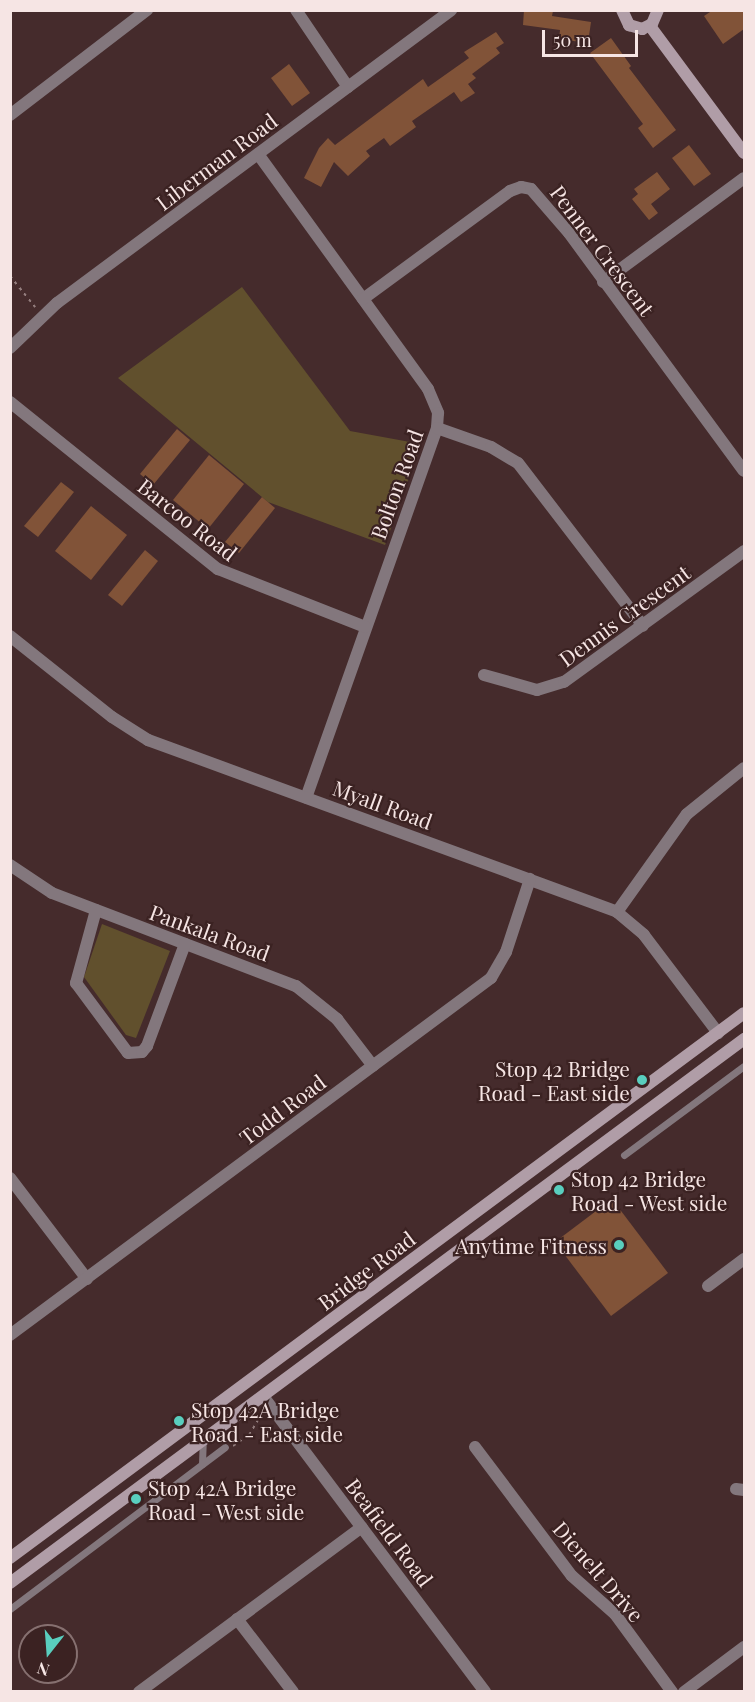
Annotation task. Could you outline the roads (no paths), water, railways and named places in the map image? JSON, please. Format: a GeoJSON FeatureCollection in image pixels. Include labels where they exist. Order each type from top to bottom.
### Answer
{"type":"FeatureCollection","features":[{"type":"Feature","properties":{"kind":"main road"},"geometry":{"type":"LineString","coordinates":[[622,10],[633,27],[650,26]]}},
{"type":"Feature","properties":{"kind":"main road"},"geometry":{"type":"LineString","coordinates":[[650,26],[658,10]]}},
{"type":"Feature","properties":{"kind":"main road"},"geometry":{"type":"LineString","coordinates":[[650,26],[744,153]]}},
{"type":"Feature","properties":{"kind":"main road","name":"Bridge Road"},"geometry":{"type":"LineString","coordinates":[[10,1558],[744,1013]]}},
{"type":"Feature","properties":{"kind":"main road"},"geometry":{"type":"LineString","coordinates":[[718,1033],[730,1049]]}},
{"type":"Feature","properties":{"kind":"main road","name":"Bridge Road"},"geometry":{"type":"LineString","coordinates":[[10,1583],[744,1039]]}},
{"type":"Feature","properties":{"kind":"main road"},"geometry":{"type":"LineString","coordinates":[[251,1380],[263,1396]]}},
{"type":"Feature","properties":{"kind":"street"},"geometry":{"type":"LineString","coordinates":[[10,115],[147,10]]}},
{"type":"Feature","properties":{"kind":"street"},"geometry":{"type":"LineString","coordinates":[[296,10],[348,87]]}},
{"type":"Feature","properties":{"kind":"street","name":"Liberman Road"},"geometry":{"type":"LineString","coordinates":[[10,348],[41,315],[451,10]]}},
{"type":"Feature","properties":{"kind":"street","name":"Bolton Road"},"geometry":{"type":"LineString","coordinates":[[258,154],[432,396],[438,413],[437,428],[306,797]]}},
{"type":"Feature","properties":{"kind":"street"},"geometry":{"type":"LineString","coordinates":[[603,282],[744,178]]}},
{"type":"Feature","properties":{"kind":"street","name":"Penner Crescent"},"geometry":{"type":"LineString","coordinates":[[363,299],[510,191],[521,187],[538,195],[744,471]]}},
{"type":"Feature","properties":{"kind":"street","name":"Barcoo Road"},"geometry":{"type":"LineString","coordinates":[[10,402],[218,569],[365,627]]}},
{"type":"Feature","properties":{"kind":"street"},"geometry":{"type":"LineString","coordinates":[[437,428],[491,447],[518,463],[643,626]]}},
{"type":"Feature","properties":{"kind":"street","name":"Dennis Crescent"},"geometry":{"type":"LineString","coordinates":[[484,675],[531,689],[549,688],[573,676],[744,551]]}},
{"type":"Feature","properties":{"kind":"street","name":"Myall Road"},"geometry":{"type":"LineString","coordinates":[[10,636],[140,736],[617,912],[644,935],[718,1033]]}},
{"type":"Feature","properties":{"kind":"street"},"geometry":{"type":"LineString","coordinates":[[617,912],[687,814],[744,768]]}},
{"type":"Feature","properties":{"kind":"street","name":"Pankala Road"},"geometry":{"type":"LineString","coordinates":[[10,865],[43,889],[270,974],[309,994],[337,1019],[373,1066]]}},
{"type":"Feature","properties":{"kind":"street","name":"Todd Road"},"geometry":{"type":"LineString","coordinates":[[10,1335],[496,974],[530,879]]}},
{"type":"Feature","properties":{"kind":"street"},"geometry":{"type":"LineString","coordinates":[[96,910],[76,983],[128,1053],[137,1054],[147,1046],[185,944]]}},
{"type":"Feature","properties":{"kind":"street"},"geometry":{"type":"LineString","coordinates":[[10,1178],[87,1279]]}},
{"type":"Feature","properties":{"kind":"street"},"geometry":{"type":"LineString","coordinates":[[708,1286],[744,1259]]}},
{"type":"Feature","properties":{"kind":"street","name":"Beafield Road"},"geometry":{"type":"LineString","coordinates":[[263,1396],[485,1692]]}},
{"type":"Feature","properties":{"kind":"street","name":"Dienelt Drive"},"geometry":{"type":"LineString","coordinates":[[475,1447],[572,1576],[615,1614],[672,1692]]}},
{"type":"Feature","properties":{"kind":"street"},"geometry":{"type":"LineString","coordinates":[[139,1692],[362,1527]]}},
{"type":"Feature","properties":{"kind":"street"},"geometry":{"type":"LineString","coordinates":[[237,1618],[293,1692]]}},
{"type":"Feature","properties":{"kind":"street"},"geometry":{"type":"LineString","coordinates":[[684,1692],[744,1647]]}},
{"type":"Feature","properties":{"kind":"lane"},"geometry":{"type":"LineString","coordinates":[[624,1155],[744,1066]]}},
{"type":"Feature","properties":{"kind":"lane"},"geometry":{"type":"LineString","coordinates":[[202,1464],[203,1440]]}},
{"type":"Feature","properties":{"kind":"lane"},"geometry":{"type":"LineString","coordinates":[[10,1609],[202,1464],[228,1447]]}},
{"type":"Feature","properties":{"kind":"place","name":"Stop 42 Bridge Road - East side"},"geometry":{"type":"Point","coordinates":[642,1080]}},
{"type":"Feature","properties":{"kind":"place","name":"Stop 42 Bridge Road - West side"},"geometry":{"type":"Point","coordinates":[559,1190]}},
{"type":"Feature","properties":{"kind":"place","name":"Anytime Fitness"},"geometry":{"type":"Point","coordinates":[619,1245]}},
{"type":"Feature","properties":{"kind":"place","name":"Stop 42A Bridge Road - East side"},"geometry":{"type":"Point","coordinates":[179,1421]}},
{"type":"Feature","properties":{"kind":"place","name":"Stop 42A Bridge Road - West side"},"geometry":{"type":"Point","coordinates":[136,1499]}}]}
